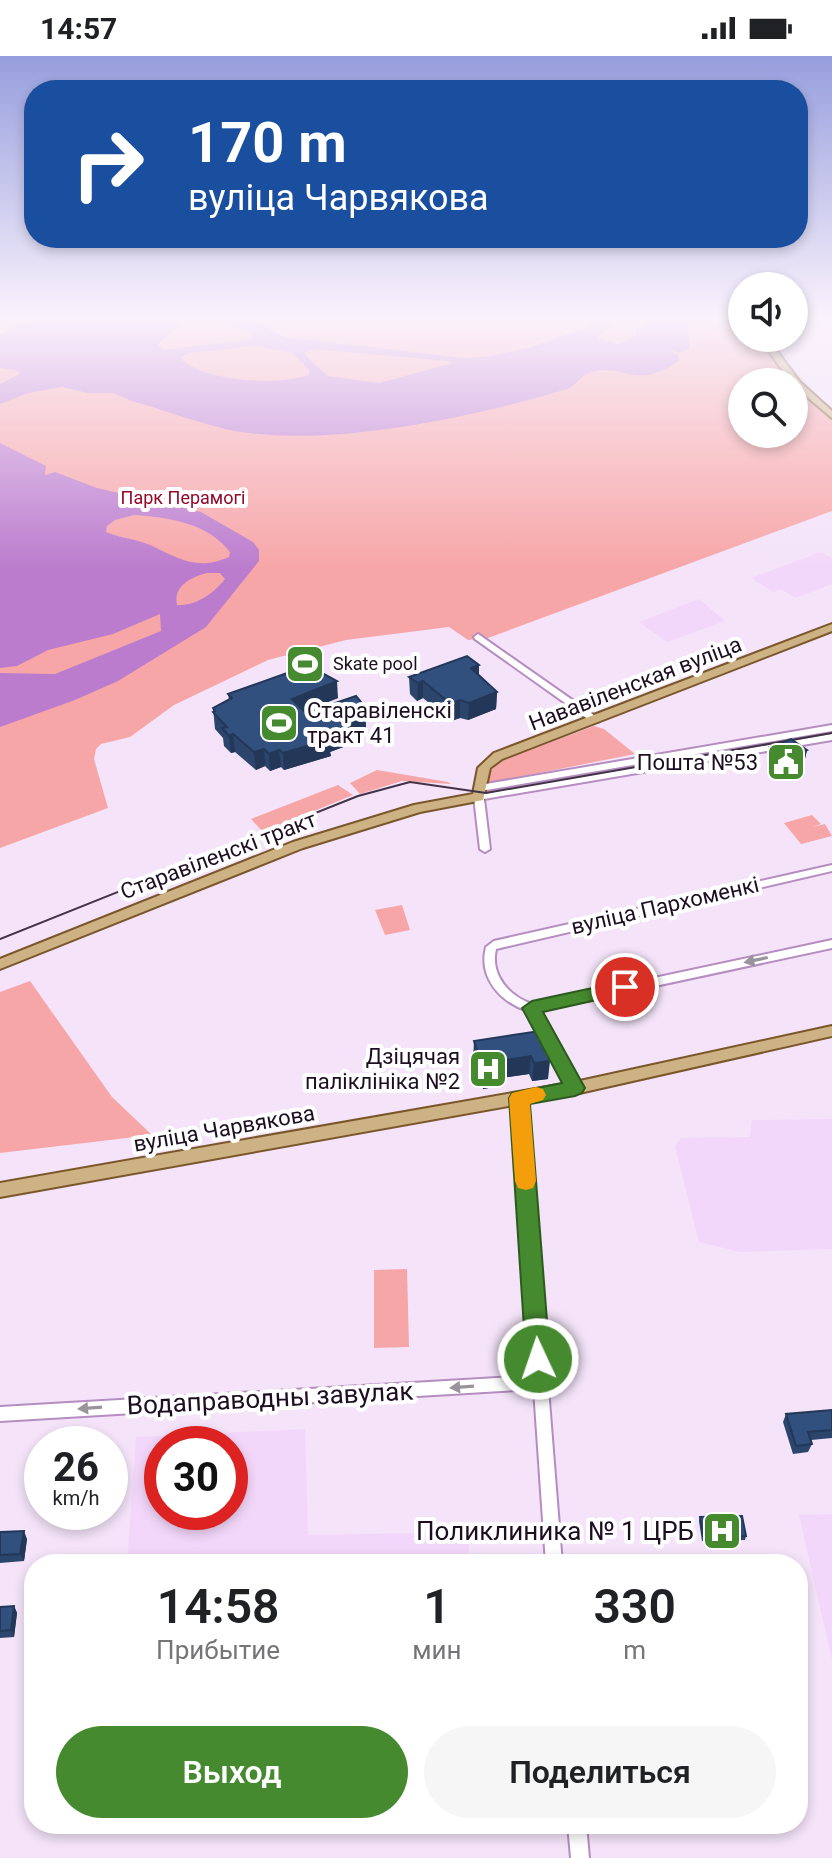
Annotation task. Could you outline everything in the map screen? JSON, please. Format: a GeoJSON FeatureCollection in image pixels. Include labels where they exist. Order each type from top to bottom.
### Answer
{"type":"FeatureCollection","features":[{"type":"Feature","properties":{"kind":"main road"},"geometry":{"type":"LineString","coordinates":[[814,399],[832,415]]}},
{"type":"Feature","properties":{"kind":"main road","name":"Нававіленская вуліца"},"geometry":{"type":"LineString","coordinates":[[480,793],[482,771],[491,759],[832,627]]}},
{"type":"Feature","properties":{"kind":"main road","name":"Старавіленскі тракт"},"geometry":{"type":"LineString","coordinates":[[0,964],[298,845],[480,793]]}},
{"type":"Feature","properties":{"kind":"main road","name":"вуліца Чарвякова"},"geometry":{"type":"LineString","coordinates":[[0,1190],[575,1088],[832,1031]]}},
{"type":"Feature","properties":{"kind":"street"},"geometry":{"type":"LineString","coordinates":[[478,637],[595,720]]}},
{"type":"Feature","properties":{"kind":"street","name":"Старавіленскі тракт"},"geometry":{"type":"LineString","coordinates":[[480,793],[832,728]]}},
{"type":"Feature","properties":{"kind":"street","name":"Старавіленскі тракт"},"geometry":{"type":"LineString","coordinates":[[480,793],[832,737]]}},
{"type":"Feature","properties":{"kind":"street"},"geometry":{"type":"LineString","coordinates":[[480,793],[485,849]]}},
{"type":"Feature","properties":{"kind":"street","name":"вуліца Пархоменкі"},"geometry":{"type":"LineString","coordinates":[[532,1008],[512,1000],[490,970],[488,953],[491,947],[832,868]]}},
{"type":"Feature","properties":{"kind":"street"},"geometry":{"type":"LineString","coordinates":[[575,1088],[532,1008],[832,944]]}},
{"type":"Feature","properties":{"kind":"street"},"geometry":{"type":"LineString","coordinates":[[519,1098],[553,1554]]}},
{"type":"Feature","properties":{"kind":"street","name":"Водаправодны завулак"},"geometry":{"type":"LineString","coordinates":[[0,1414],[539,1382]]}},
{"type":"Feature","properties":{"kind":"street"},"geometry":{"type":"LineString","coordinates":[[578,1834],[580,1858]]}},
{"type":"Feature","properties":{"kind":"shaded area"},"geometry":{"type":"Polygon","coordinates":[[[127,399],[529,399],[409,426],[286,436],[235,431],[127,399]]]}},
{"type":"Feature","properties":{"kind":"shaded area"},"geometry":{"type":"Polygon","coordinates":[[[0,443],[46,466],[45,475],[55,472],[97,488],[201,512],[253,542],[259,550],[259,561],[206,627],[118,681],[0,727],[0,673],[55,674],[161,631],[160,614],[113,634],[48,650],[17,666],[0,668],[0,443]],[[134,515],[115,520],[107,526],[106,532],[145,543],[189,562],[207,563],[229,557],[230,552],[221,542],[199,528],[174,520],[134,515]],[[207,573],[189,580],[181,588],[176,598],[177,605],[204,598],[225,579],[220,573],[207,573]]]}},
{"type":"Feature","properties":{"kind":"shaded area"},"geometry":{"type":"Polygon","coordinates":[[[821,552],[832,558],[832,584],[795,598],[781,589],[774,592],[751,578],[821,552]]]}},
{"type":"Feature","properties":{"kind":"shaded area"},"geometry":{"type":"Polygon","coordinates":[[[699,599],[725,621],[667,642],[639,622],[699,599]]]}},
{"type":"Feature","properties":{"kind":"shaded area"},"geometry":{"type":"Polygon","coordinates":[[[832,1119],[832,1249],[740,1252],[699,1242],[675,1146],[681,1138],[750,1137],[752,1120],[832,1119]]]}},
{"type":"Feature","properties":{"kind":"shaded area"},"geometry":{"type":"Polygon","coordinates":[[[305,1429],[308,1535],[468,1532],[469,1554],[128,1554],[136,1437],[144,1437],[144,1530],[248,1530],[248,1432],[305,1429]]]}},
{"type":"Feature","properties":{"kind":"shaded area"},"geometry":{"type":"Polygon","coordinates":[[[832,1514],[832,1659],[808,1554],[799,1515],[832,1514]]]}},
{"type":"Feature","properties":{"kind":"green space","name":"Парк Перамогі"},"geometry":{"type":"Polygon","coordinates":[[[0,399],[728,399],[728,448],[808,448],[808,399],[832,419],[832,511],[488,638],[468,640],[449,627],[346,640],[268,660],[174,705],[130,737],[101,744],[96,749],[94,759],[108,808],[0,848],[0,399]]]}},
{"type":"Feature","properties":{"kind":"green space"},"geometry":{"type":"Polygon","coordinates":[[[594,726],[604,729],[635,754],[489,783],[489,773],[498,762],[594,726]]]}},
{"type":"Feature","properties":{"kind":"green space"},"geometry":{"type":"Polygon","coordinates":[[[377,770],[451,784],[402,781],[360,794],[350,783],[377,770]]]}},
{"type":"Feature","properties":{"kind":"green space"},"geometry":{"type":"Polygon","coordinates":[[[338,785],[353,795],[263,832],[251,819],[338,785]]]}},
{"type":"Feature","properties":{"kind":"green space"},"geometry":{"type":"Polygon","coordinates":[[[812,815],[821,824],[813,827],[825,824],[832,836],[801,844],[784,823],[812,815]]]}},
{"type":"Feature","properties":{"kind":"green space"},"geometry":{"type":"Polygon","coordinates":[[[402,905],[410,930],[385,935],[375,910],[402,905]]]}},
{"type":"Feature","properties":{"kind":"green space"},"geometry":{"type":"Polygon","coordinates":[[[30,981],[112,1097],[152,1135],[0,1153],[0,992],[30,981]]]}},
{"type":"Feature","properties":{"kind":"green space"},"geometry":{"type":"Polygon","coordinates":[[[407,1269],[409,1347],[374,1348],[374,1270],[407,1269]]]}},
{"type":"Feature","properties":{"kind":"building"},"geometry":{"type":"Polygon","coordinates":[[[467,656],[479,665],[471,668],[497,692],[469,703],[460,700],[451,704],[423,681],[418,683],[409,677],[467,656]]]}},
{"type":"Feature","properties":{"kind":"building"},"geometry":{"type":"Polygon","coordinates":[[[293,671],[300,677],[324,674],[337,681],[292,699],[306,713],[356,696],[365,707],[361,708],[365,712],[356,715],[360,719],[350,723],[353,726],[327,736],[330,739],[283,753],[279,750],[269,754],[264,749],[254,752],[233,734],[229,736],[222,728],[227,727],[213,708],[232,698],[228,694],[293,671]]]}},
{"type":"Feature","properties":{"kind":"building"},"geometry":{"type":"Polygon","coordinates":[[[791,739],[807,750],[786,759],[770,747],[791,739]]]}},
{"type":"Feature","properties":{"kind":"building"},"geometry":{"type":"Polygon","coordinates":[[[539,1031],[550,1061],[534,1063],[531,1056],[499,1061],[501,1068],[484,1071],[474,1041],[539,1031]]]}},
{"type":"Feature","properties":{"kind":"building"},"geometry":{"type":"Polygon","coordinates":[[[832,1410],[832,1430],[808,1432],[812,1444],[796,1446],[786,1414],[832,1410]]]}},
{"type":"Feature","properties":{"kind":"building","name":"Поликлиника № 1 ЦРБ"},"geometry":{"type":"Polygon","coordinates":[[[742,1516],[746,1536],[703,1537],[700,1517],[742,1516]]]}},
{"type":"Feature","properties":{"kind":"building"},"geometry":{"type":"Polygon","coordinates":[[[24,1531],[20,1554],[0,1555],[0,1532],[24,1531]]]}},
{"type":"Feature","properties":{"kind":"building"},"geometry":{"type":"Polygon","coordinates":[[[14,1606],[11,1630],[0,1631],[0,1607],[14,1606]]]}},
{"type":"Feature","properties":{"kind":"tram line"},"geometry":{"type":"LineString","coordinates":[[0,939],[358,796],[410,782],[486,793],[832,733]]}},
{"type":"Feature","properties":{"kind":"slow traffic"},"geometry":{"type":"LineString","coordinates":[[526,1181],[519,1098],[536,1095]]}},
{"type":"Feature","properties":{"kind":"place","name":"Skate pool"},"geometry":{"type":"Point","coordinates":[305,664]}},
{"type":"Feature","properties":{"kind":"place","name":"Старавіленскі тракт 41"},"geometry":{"type":"Point","coordinates":[279,723]}},
{"type":"Feature","properties":{"kind":"place","name":"Пошта №53"},"geometry":{"type":"Point","coordinates":[786,762]}},
{"type":"Feature","properties":{"kind":"place","name":"Дзіцячая паліклініка №2"},"geometry":{"type":"Point","coordinates":[488,1069]}},
{"type":"Feature","properties":{"kind":"place","name":"Поликлиника № 1 ЦРБ"},"geometry":{"type":"Point","coordinates":[722,1531]}},
{"type":"Feature","properties":{"kind":"route"},"geometry":{"type":"LineString","coordinates":[[538,1359],[519,1098],[575,1088],[532,1008],[625,987]]}}]}
